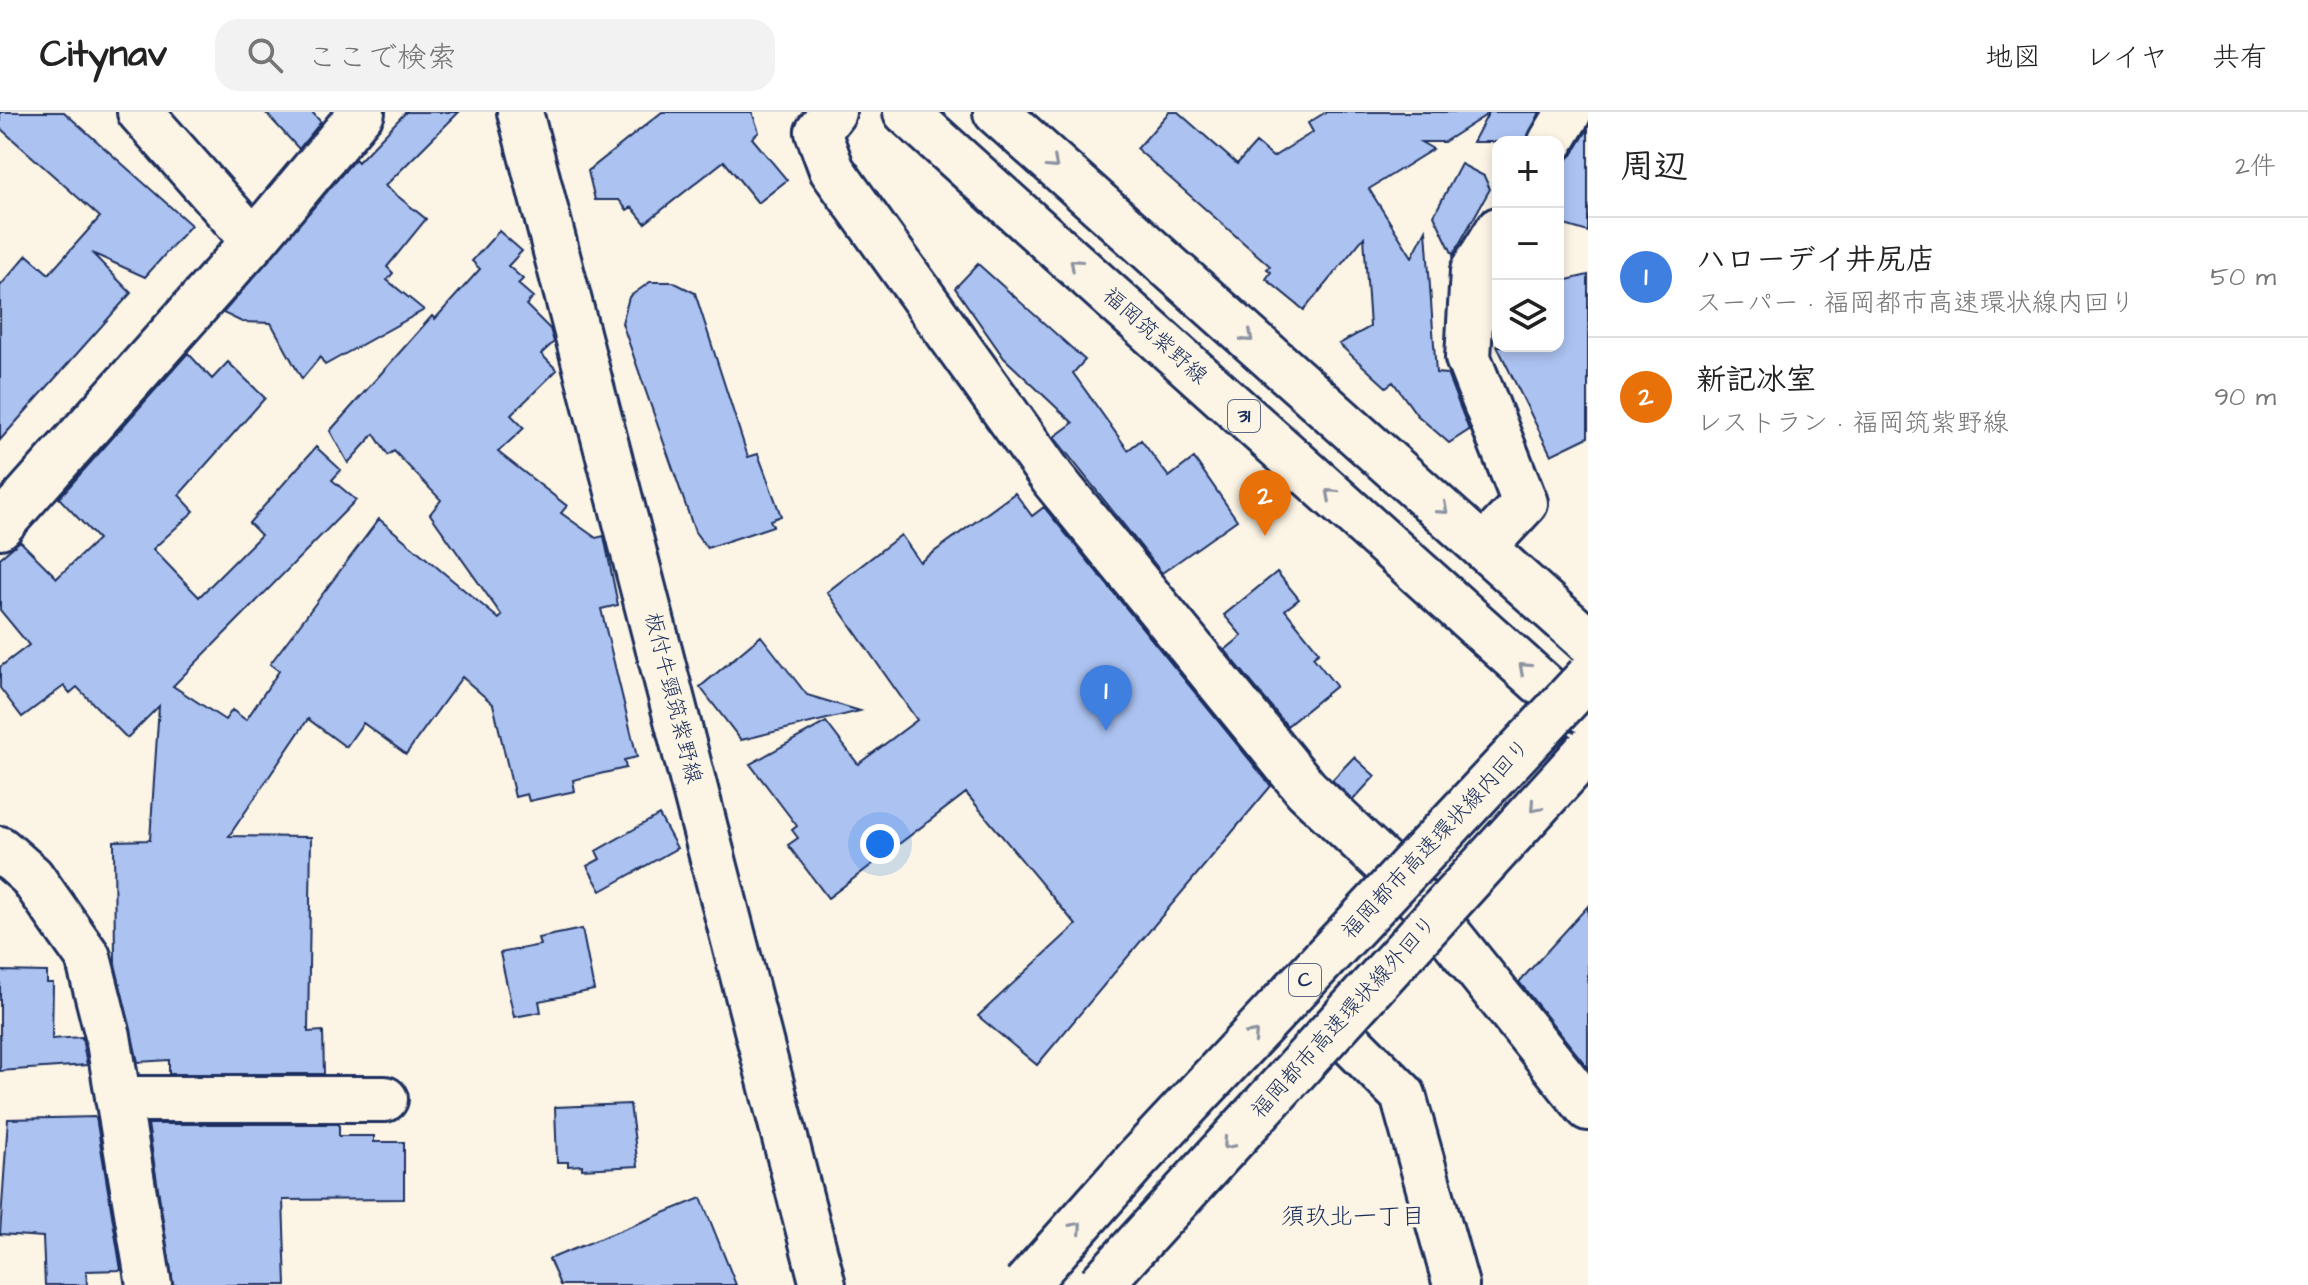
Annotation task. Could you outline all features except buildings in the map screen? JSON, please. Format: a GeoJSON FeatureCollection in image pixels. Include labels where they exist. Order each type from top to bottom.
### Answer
{"type":"FeatureCollection","features":[{"type":"Feature","properties":{"kind":"main road"},"geometry":{"type":"LineString","coordinates":[[140,112],[254,241]]}},
{"type":"Feature","properties":{"kind":"main road"},"geometry":{"type":"LineString","coordinates":[[0,526],[254,241],[362,112]]}},
{"type":"Feature","properties":{"kind":"main road","name":"板付牛頸筑紫野線"},"geometry":{"type":"LineString","coordinates":[[520,112],[823,1285]]}},
{"type":"Feature","properties":{"kind":"main road"},"geometry":{"type":"LineString","coordinates":[[833,112],[818,132],[832,170],[1054,480],[1306,789],[1386,865],[1444,928],[1588,1108]]}},
{"type":"Feature","properties":{"kind":"main road","name":"福岡筑紫野線"},"geometry":{"type":"LineString","coordinates":[[906,112],[1550,691],[1588,712]]}},
{"type":"Feature","properties":{"kind":"main road"},"geometry":{"type":"LineString","coordinates":[[996,112],[1588,641]]}},
{"type":"Feature","properties":{"kind":"main road"},"geometry":{"type":"LineString","coordinates":[[1555,136],[1569,112]]}},
{"type":"Feature","properties":{"kind":"main road"},"geometry":{"type":"LineString","coordinates":[[1485,546],[1525,503],[1468,358],[1473,271],[1492,240]]}},
{"type":"Feature","properties":{"kind":"main road","name":"福岡都市高速環状線内回り"},"geometry":{"type":"LineString","coordinates":[[1025,1285],[1136,1160],[1588,677]]}},
{"type":"Feature","properties":{"kind":"main road","name":"福岡都市高速環状線外回り"},"geometry":{"type":"LineString","coordinates":[[1100,1285],[1588,750]]}},
{"type":"Feature","properties":{"kind":"main road"},"geometry":{"type":"LineString","coordinates":[[0,849],[31,876],[88,957],[108,1036],[149,1285]]}},
{"type":"Feature","properties":{"kind":"main road"},"geometry":{"type":"LineString","coordinates":[[1344,1036],[1403,1095],[1456,1285]]}},
{"type":"Feature","properties":{"kind":"main road"},"geometry":{"type":"LineString","coordinates":[[118,1099],[385,1099]]}},
{"type":"Feature","properties":{"kind":"place","name":"新記冰室"},"geometry":{"type":"Point","coordinates":[1265,536]}},
{"type":"Feature","properties":{"kind":"place","name":"ハローデイ井尻店"},"geometry":{"type":"Point","coordinates":[1106,731]}},
{"type":"Feature","properties":{"kind":"district","name":"須玖北一丁目"},"geometry":{"type":"Point","coordinates":[1353,1217]}}]}
